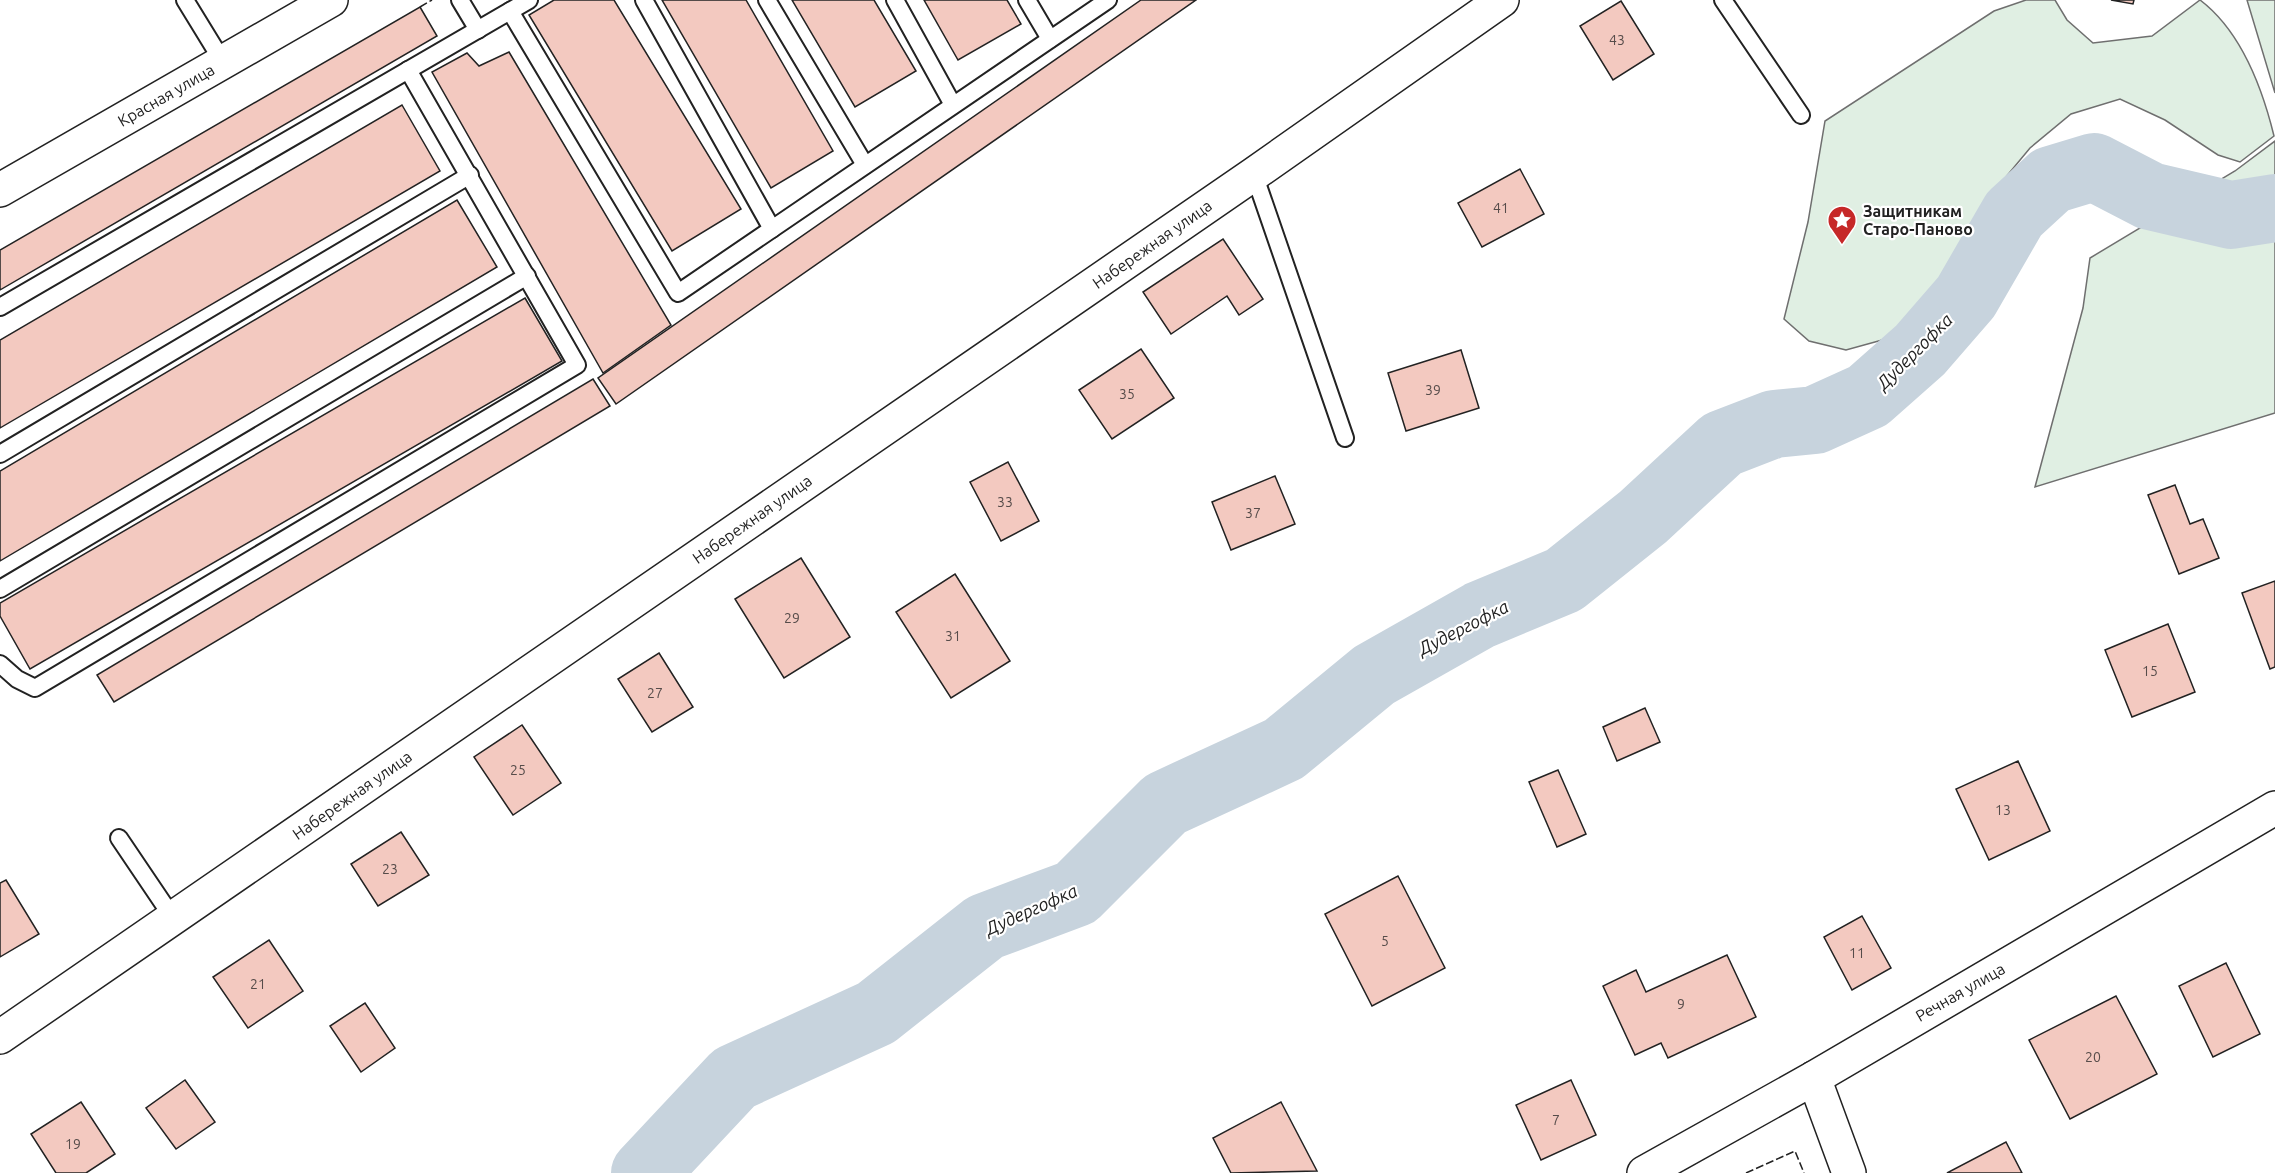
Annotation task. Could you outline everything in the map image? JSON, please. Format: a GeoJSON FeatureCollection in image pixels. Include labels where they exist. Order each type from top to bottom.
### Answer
{"type":"FeatureCollection","features":[{"type":"Feature","properties":{"kind":"street","name":"Красная улица"},"geometry":{"type":"LineString","coordinates":[[0,190],[331,0]]}},
{"type":"Feature","properties":{"kind":"street","name":"Набережная улица"},"geometry":{"type":"LineString","coordinates":[[0,1037],[1254,174],[1502,0]]}},
{"type":"Feature","properties":{"kind":"street","name":"Речная улица"},"geometry":{"type":"LineString","coordinates":[[1644,1173],[1814,1078],[2275,808]]}},
{"type":"Feature","properties":{"kind":"street"},"geometry":{"type":"LineString","coordinates":[[1814,1078],[1849,1173]]}},
{"type":"Feature","properties":{"kind":"lane"},"geometry":{"type":"LineString","coordinates":[[185,0],[223,62]]}},
{"type":"Feature","properties":{"kind":"lane"},"geometry":{"type":"LineString","coordinates":[[460,0],[478,30]]}},
{"type":"Feature","properties":{"kind":"lane"},"geometry":{"type":"LineString","coordinates":[[0,307],[529,0]]}},
{"type":"Feature","properties":{"kind":"lane"},"geometry":{"type":"LineString","coordinates":[[644,0],[772,229]]}},
{"type":"Feature","properties":{"kind":"lane"},"geometry":{"type":"LineString","coordinates":[[766,0],[865,165]]}},
{"type":"Feature","properties":{"kind":"lane"},"geometry":{"type":"LineString","coordinates":[[895,0],[953,105]]}},
{"type":"Feature","properties":{"kind":"lane"},"geometry":{"type":"LineString","coordinates":[[1028,0],[1050,39]]}},
{"type":"Feature","properties":{"kind":"lane"},"geometry":{"type":"LineString","coordinates":[[510,11],[678,293],[1108,0]]}},
{"type":"Feature","properties":{"kind":"lane"},"geometry":{"type":"LineString","coordinates":[[1723,0],[1801,115]]}},
{"type":"Feature","properties":{"kind":"lane"},"geometry":{"type":"LineString","coordinates":[[0,664],[17,679],[35,688],[577,365],[408,70]]}},
{"type":"Feature","properties":{"kind":"lane"},"geometry":{"type":"LineString","coordinates":[[1254,174],[1345,438]]}},
{"type":"Feature","properties":{"kind":"lane"},"geometry":{"type":"LineString","coordinates":[[0,454],[470,175]]}},
{"type":"Feature","properties":{"kind":"lane"},"geometry":{"type":"LineString","coordinates":[[0,589],[527,276]]}},
{"type":"Feature","properties":{"kind":"lane"},"geometry":{"type":"LineString","coordinates":[[119,838],[173,918]]}},
{"type":"Feature","properties":{"kind":"green space"},"geometry":{"type":"Polygon","coordinates":[[[2026,0],[2055,0],[2067,20],[2093,43],[2152,36],[2200,0],[2227,27],[2248,61],[2263,98],[2274,136],[2240,162],[2218,155],[2165,120],[2120,99],[2071,114],[2030,148],[1996,189],[1973,240],[1961,279],[1933,313],[1893,337],[1846,350],[1809,341],[1784,319],[1808,222],[1825,121],[1994,11],[2026,0]]]}},
{"type":"Feature","properties":{"kind":"green space"},"geometry":{"type":"Polygon","coordinates":[[[2247,0],[2275,0],[2275,93],[2247,0]]]}},
{"type":"Feature","properties":{"kind":"green space"},"geometry":{"type":"Polygon","coordinates":[[[2275,141],[2275,413],[2035,487],[2083,308],[2090,258],[2235,171],[2275,141]]]}},
{"type":"Feature","properties":{"kind":"building"},"geometry":{"type":"Polygon","coordinates":[[[554,0],[614,0],[741,209],[672,251],[529,15],[554,0]]]}},
{"type":"Feature","properties":{"kind":"building"},"geometry":{"type":"Polygon","coordinates":[[[662,0],[746,0],[833,151],[771,188],[662,0]]]}},
{"type":"Feature","properties":{"kind":"building"},"geometry":{"type":"Polygon","coordinates":[[[792,0],[874,0],[916,71],[855,107],[792,0]]]}},
{"type":"Feature","properties":{"kind":"building"},"geometry":{"type":"Polygon","coordinates":[[[924,0],[1007,0],[1021,24],[958,60],[924,0]]]}},
{"type":"Feature","properties":{"kind":"building"},"geometry":{"type":"Polygon","coordinates":[[[1141,0],[1196,0],[616,404],[598,378],[1141,0]]]}},
{"type":"Feature","properties":{"kind":"building"},"geometry":{"type":"Polygon","coordinates":[[[2111,0],[2134,0],[2133,4],[2111,0]]]}},
{"type":"Feature","properties":{"kind":"building"},"geometry":{"type":"Polygon","coordinates":[[[1621,1],[1654,54],[1613,80],[1580,26],[1621,1]]]}},
{"type":"Feature","properties":{"kind":"building"},"geometry":{"type":"Polygon","coordinates":[[[420,7],[437,36],[0,290],[0,250],[420,7]]]}},
{"type":"Feature","properties":{"kind":"building"},"geometry":{"type":"Polygon","coordinates":[[[509,52],[671,325],[603,373],[432,72],[467,53],[479,66],[509,52]]]}},
{"type":"Feature","properties":{"kind":"building"},"geometry":{"type":"Polygon","coordinates":[[[402,105],[440,171],[0,428],[0,340],[402,105]]]}},
{"type":"Feature","properties":{"kind":"building"},"geometry":{"type":"Polygon","coordinates":[[[1520,169],[1544,214],[1482,247],[1458,203],[1520,169]]]}},
{"type":"Feature","properties":{"kind":"building"},"geometry":{"type":"Polygon","coordinates":[[[457,200],[497,267],[0,561],[0,471],[457,200]]]}},
{"type":"Feature","properties":{"kind":"building"},"geometry":{"type":"Polygon","coordinates":[[[1223,239],[1263,299],[1239,315],[1227,296],[1171,334],[1143,292],[1223,239]]]}},
{"type":"Feature","properties":{"kind":"building"},"geometry":{"type":"Polygon","coordinates":[[[525,298],[562,361],[30,669],[0,616],[0,603],[525,298]]]}},
{"type":"Feature","properties":{"kind":"building"},"geometry":{"type":"Polygon","coordinates":[[[1141,349],[1174,398],[1112,439],[1079,390],[1141,349]]]}},
{"type":"Feature","properties":{"kind":"building"},"geometry":{"type":"Polygon","coordinates":[[[1461,350],[1479,408],[1406,431],[1388,373],[1461,350]]]}},
{"type":"Feature","properties":{"kind":"building"},"geometry":{"type":"Polygon","coordinates":[[[593,379],[610,406],[114,702],[97,675],[593,379]]]}},
{"type":"Feature","properties":{"kind":"building"},"geometry":{"type":"Polygon","coordinates":[[[1008,462],[1039,521],[1001,541],[970,482],[1008,462]]]}},
{"type":"Feature","properties":{"kind":"building"},"geometry":{"type":"Polygon","coordinates":[[[1275,476],[1295,524],[1231,550],[1212,502],[1275,476]]]}},
{"type":"Feature","properties":{"kind":"building"},"geometry":{"type":"Polygon","coordinates":[[[2175,485],[2190,524],[2203,519],[2219,558],[2179,574],[2148,495],[2175,485]]]}},
{"type":"Feature","properties":{"kind":"building"},"geometry":{"type":"Polygon","coordinates":[[[801,558],[850,637],[784,678],[735,599],[801,558]]]}},
{"type":"Feature","properties":{"kind":"building"},"geometry":{"type":"Polygon","coordinates":[[[955,574],[1010,661],[951,698],[896,612],[955,574]]]}},
{"type":"Feature","properties":{"kind":"building"},"geometry":{"type":"Polygon","coordinates":[[[2275,581],[2275,667],[2270,669],[2242,593],[2275,581]]]}},
{"type":"Feature","properties":{"kind":"building"},"geometry":{"type":"Polygon","coordinates":[[[2168,624],[2195,692],[2132,717],[2105,650],[2168,624]]]}},
{"type":"Feature","properties":{"kind":"building"},"geometry":{"type":"Polygon","coordinates":[[[659,653],[693,707],[652,732],[618,679],[659,653]]]}},
{"type":"Feature","properties":{"kind":"building"},"geometry":{"type":"Polygon","coordinates":[[[1645,708],[1660,742],[1617,761],[1603,727],[1645,708]]]}},
{"type":"Feature","properties":{"kind":"building"},"geometry":{"type":"Polygon","coordinates":[[[522,725],[561,783],[513,815],[474,757],[522,725]]]}},
{"type":"Feature","properties":{"kind":"building"},"geometry":{"type":"Polygon","coordinates":[[[2018,761],[2050,831],[1989,860],[1956,789],[2018,761]]]}},
{"type":"Feature","properties":{"kind":"building"},"geometry":{"type":"Polygon","coordinates":[[[1558,770],[1586,834],[1557,847],[1529,782],[1558,770]]]}},
{"type":"Feature","properties":{"kind":"building"},"geometry":{"type":"Polygon","coordinates":[[[401,832],[429,875],[378,906],[351,864],[401,832]]]}},
{"type":"Feature","properties":{"kind":"building"},"geometry":{"type":"Polygon","coordinates":[[[1398,876],[1445,968],[1372,1006],[1325,914],[1398,876]]]}},
{"type":"Feature","properties":{"kind":"building"},"geometry":{"type":"Polygon","coordinates":[[[6,880],[39,934],[0,957],[0,883],[6,880]]]}},
{"type":"Feature","properties":{"kind":"building"},"geometry":{"type":"Polygon","coordinates":[[[1862,916],[1891,968],[1852,990],[1824,937],[1862,916]]]}},
{"type":"Feature","properties":{"kind":"building"},"geometry":{"type":"Polygon","coordinates":[[[269,940],[303,991],[248,1028],[213,977],[269,940]]]}},
{"type":"Feature","properties":{"kind":"building"},"geometry":{"type":"Polygon","coordinates":[[[1727,955],[1756,1017],[1668,1058],[1661,1043],[1635,1055],[1603,986],[1636,970],[1646,992],[1727,955]]]}},
{"type":"Feature","properties":{"kind":"building"},"geometry":{"type":"Polygon","coordinates":[[[2226,963],[2260,1034],[2213,1057],[2179,986],[2226,963]]]}},
{"type":"Feature","properties":{"kind":"building"},"geometry":{"type":"Polygon","coordinates":[[[2116,996],[2157,1074],[2070,1119],[2029,1040],[2116,996]]]}},
{"type":"Feature","properties":{"kind":"building"},"geometry":{"type":"Polygon","coordinates":[[[365,1003],[395,1048],[361,1072],[330,1026],[365,1003]]]}},
{"type":"Feature","properties":{"kind":"building"},"geometry":{"type":"Polygon","coordinates":[[[185,1080],[215,1122],[176,1149],[146,1108],[185,1080]]]}},
{"type":"Feature","properties":{"kind":"building"},"geometry":{"type":"Polygon","coordinates":[[[1571,1080],[1596,1135],[1541,1160],[1516,1105],[1571,1080]]]}},
{"type":"Feature","properties":{"kind":"building"},"geometry":{"type":"Polygon","coordinates":[[[81,1102],[115,1154],[86,1173],[56,1173],[31,1134],[81,1102]]]}},
{"type":"Feature","properties":{"kind":"building"},"geometry":{"type":"Polygon","coordinates":[[[1281,1102],[1317,1171],[1231,1173],[1213,1138],[1281,1102]]]}},
{"type":"Feature","properties":{"kind":"building"},"geometry":{"type":"Polygon","coordinates":[[[2006,1142],[2022,1173],[1947,1173],[2006,1142]]]}},
{"type":"Feature","properties":{"kind":"waterway","name":"Дудергофка"},"geometry":{"type":"LineString","coordinates":[[645,1173],[734,1078],[876,1013],[985,927],[1076,893],[1165,804],[1284,749],[1374,675],[1480,615],[1564,580],[1643,517],[1722,444],[1774,424],[1815,420],[1868,396],[1920,350],[1966,297],[2014,214],[2051,180],[2094,167],[2150,196],[2231,215],[2275,208]]}},
{"type":"Feature","properties":{"kind":"fence"},"geometry":{"type":"LineString","coordinates":[[420,7],[432,0]]}},
{"type":"Feature","properties":{"kind":"fence"},"geometry":{"type":"LineString","coordinates":[[1746,1173],[1795,1151],[1804,1173]]}},
{"type":"Feature","properties":{"kind":"place","name":"Защитникам Старо-Паново"},"geometry":{"type":"Point","coordinates":[1842,246]}}]}
